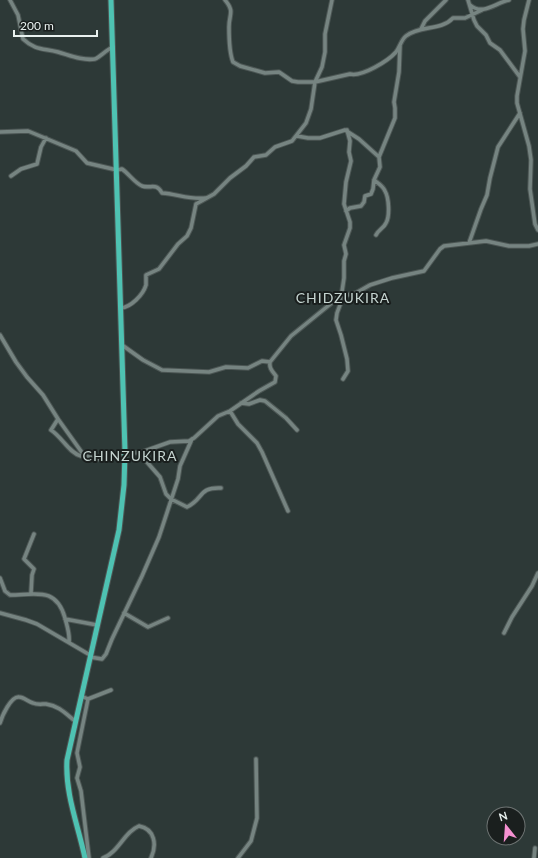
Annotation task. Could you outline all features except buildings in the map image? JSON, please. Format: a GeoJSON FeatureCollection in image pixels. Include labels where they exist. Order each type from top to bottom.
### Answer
{"type":"FeatureCollection","features":[{"type":"Feature","properties":{"kind":"highway"},"geometry":{"type":"LineString","coordinates":[[86,858],[67,785],[67,760],[119,530],[124,485],[125,452],[112,0]]}},
{"type":"Feature","properties":{"kind":"street"},"geometry":{"type":"LineString","coordinates":[[10,0],[18,15],[23,39],[35,47],[42,50],[57,52],[79,58],[91,59],[96,58],[106,50],[113,47]]}},
{"type":"Feature","properties":{"kind":"street"},"geometry":{"type":"LineString","coordinates":[[226,0],[232,11],[229,24],[230,50],[234,63],[266,73],[279,72],[292,81],[315,82],[365,72],[396,52],[406,36],[421,29],[438,27],[450,22],[454,18],[465,18],[508,0]]}},
{"type":"Feature","properties":{"kind":"street"},"geometry":{"type":"LineString","coordinates":[[121,308],[138,297],[145,285],[146,275],[159,269],[178,244],[187,236],[191,228],[195,205],[217,191],[230,178],[246,166],[254,157],[266,155],[275,147],[291,142],[306,124],[310,113],[315,82],[322,67],[325,52],[325,34],[332,0]]}},
{"type":"Feature","properties":{"kind":"street"},"geometry":{"type":"LineString","coordinates":[[421,29],[425,21],[446,0]]}},
{"type":"Feature","properties":{"kind":"street"},"geometry":{"type":"LineString","coordinates":[[468,0],[474,20],[480,30],[486,35],[493,45],[500,50],[520,77]]}},
{"type":"Feature","properties":{"kind":"street"},"geometry":{"type":"LineString","coordinates":[[529,0],[524,20],[523,30],[525,51],[517,96],[520,114],[529,146],[531,160],[530,189],[535,224],[538,230]]}},
{"type":"Feature","properties":{"kind":"street"},"geometry":{"type":"LineString","coordinates":[[470,5],[476,9],[482,10]]}},
{"type":"Feature","properties":{"kind":"street"},"geometry":{"type":"LineString","coordinates":[[346,211],[350,208],[360,206],[363,203],[365,196],[372,193],[374,187],[374,180],[380,167],[379,157],[395,118],[396,108],[394,102],[399,72],[400,45]]}},
{"type":"Feature","properties":{"kind":"street"},"geometry":{"type":"LineString","coordinates":[[469,243],[487,195],[498,147],[520,114]]}},
{"type":"Feature","properties":{"kind":"street"},"geometry":{"type":"LineString","coordinates":[[0,132],[26,130],[76,151],[87,163],[117,170],[122,169],[143,186],[159,188],[162,193],[171,193],[188,198],[207,198]]}},
{"type":"Feature","properties":{"kind":"street"},"geometry":{"type":"LineString","coordinates":[[297,136],[317,138],[347,130],[379,157]]}},
{"type":"Feature","properties":{"kind":"street"},"geometry":{"type":"LineString","coordinates":[[343,379],[348,371],[347,359],[336,320],[344,278],[344,261],[346,256],[344,244],[350,228],[350,222],[344,204],[351,161],[349,151],[350,141],[347,130]]}},
{"type":"Feature","properties":{"kind":"street"},"geometry":{"type":"LineString","coordinates":[[11,176],[21,169],[37,164],[41,147],[46,138]]}},
{"type":"Feature","properties":{"kind":"street"},"geometry":{"type":"LineString","coordinates":[[374,180],[380,184],[386,193],[389,211],[387,223],[376,235]]}},
{"type":"Feature","properties":{"kind":"street"},"geometry":{"type":"LineString","coordinates":[[0,613],[37,624],[90,656],[100,659],[105,656],[159,537],[178,479],[180,466],[192,439],[218,416],[230,411],[275,382],[276,376],[270,366],[270,362],[291,336],[341,296],[356,293],[370,285],[392,278],[424,271],[442,247],[447,245],[486,241],[509,246],[537,245],[538,250]]}},
{"type":"Feature","properties":{"kind":"street"},"geometry":{"type":"LineString","coordinates":[[0,335],[16,362],[27,377],[44,395],[58,419],[83,454],[99,459],[111,458],[125,452],[139,453],[170,442],[192,439]]}},
{"type":"Feature","properties":{"kind":"street"},"geometry":{"type":"LineString","coordinates":[[122,345],[143,360],[162,370],[209,372],[226,367],[248,368],[262,361],[270,362]]}},
{"type":"Feature","properties":{"kind":"street"},"geometry":{"type":"LineString","coordinates":[[241,403],[249,404],[260,400],[265,401],[286,418],[297,430]]}},
{"type":"Feature","properties":{"kind":"street"},"geometry":{"type":"LineString","coordinates":[[230,411],[238,424],[257,443],[288,511]]}},
{"type":"Feature","properties":{"kind":"street"},"geometry":{"type":"LineString","coordinates":[[58,419],[52,430],[75,454],[81,456],[83,454]]}},
{"type":"Feature","properties":{"kind":"street"},"geometry":{"type":"LineString","coordinates":[[139,453],[160,477],[166,494],[171,499],[187,506],[192,504],[208,488],[221,488]]}},
{"type":"Feature","properties":{"kind":"street"},"geometry":{"type":"LineString","coordinates":[[31,593],[32,575],[34,569],[24,558],[34,534]]}},
{"type":"Feature","properties":{"kind":"street"},"geometry":{"type":"LineString","coordinates":[[504,633],[538,573]]}},
{"type":"Feature","properties":{"kind":"street"},"geometry":{"type":"LineString","coordinates":[[0,578],[7,594],[44,594],[51,596],[58,602],[63,610],[69,633],[69,642]]}},
{"type":"Feature","properties":{"kind":"street"},"geometry":{"type":"LineString","coordinates":[[124,613],[148,627],[168,618]]}},
{"type":"Feature","properties":{"kind":"street"},"geometry":{"type":"LineString","coordinates":[[65,620],[97,625]]}},
{"type":"Feature","properties":{"kind":"street"},"geometry":{"type":"LineString","coordinates":[[81,696],[88,699],[111,690]]}},
{"type":"Feature","properties":{"kind":"street"},"geometry":{"type":"LineString","coordinates":[[0,723],[1,717],[13,699],[17,696],[22,697],[34,704],[57,706],[75,721]]}},
{"type":"Feature","properties":{"kind":"street"},"geometry":{"type":"LineString","coordinates":[[88,699],[77,753],[80,766],[77,778],[81,791],[90,858]]}},
{"type":"Feature","properties":{"kind":"street"},"geometry":{"type":"LineString","coordinates":[[238,858],[251,841],[257,818],[256,759]]}},
{"type":"Feature","properties":{"kind":"street"},"geometry":{"type":"LineString","coordinates":[[103,858],[112,853],[131,832],[139,826],[148,830],[154,837],[154,851],[151,858]]}},
{"type":"Feature","properties":{"kind":"street"},"geometry":{"type":"LineString","coordinates":[[534,848],[534,858]]}},
{"type":"Feature","properties":{"kind":"district","name":"CHIDZUKIRA"},"geometry":{"type":"Point","coordinates":[343,297]}},
{"type":"Feature","properties":{"kind":"district","name":"CHINZUKIRA"},"geometry":{"type":"Point","coordinates":[130,455]}}]}
